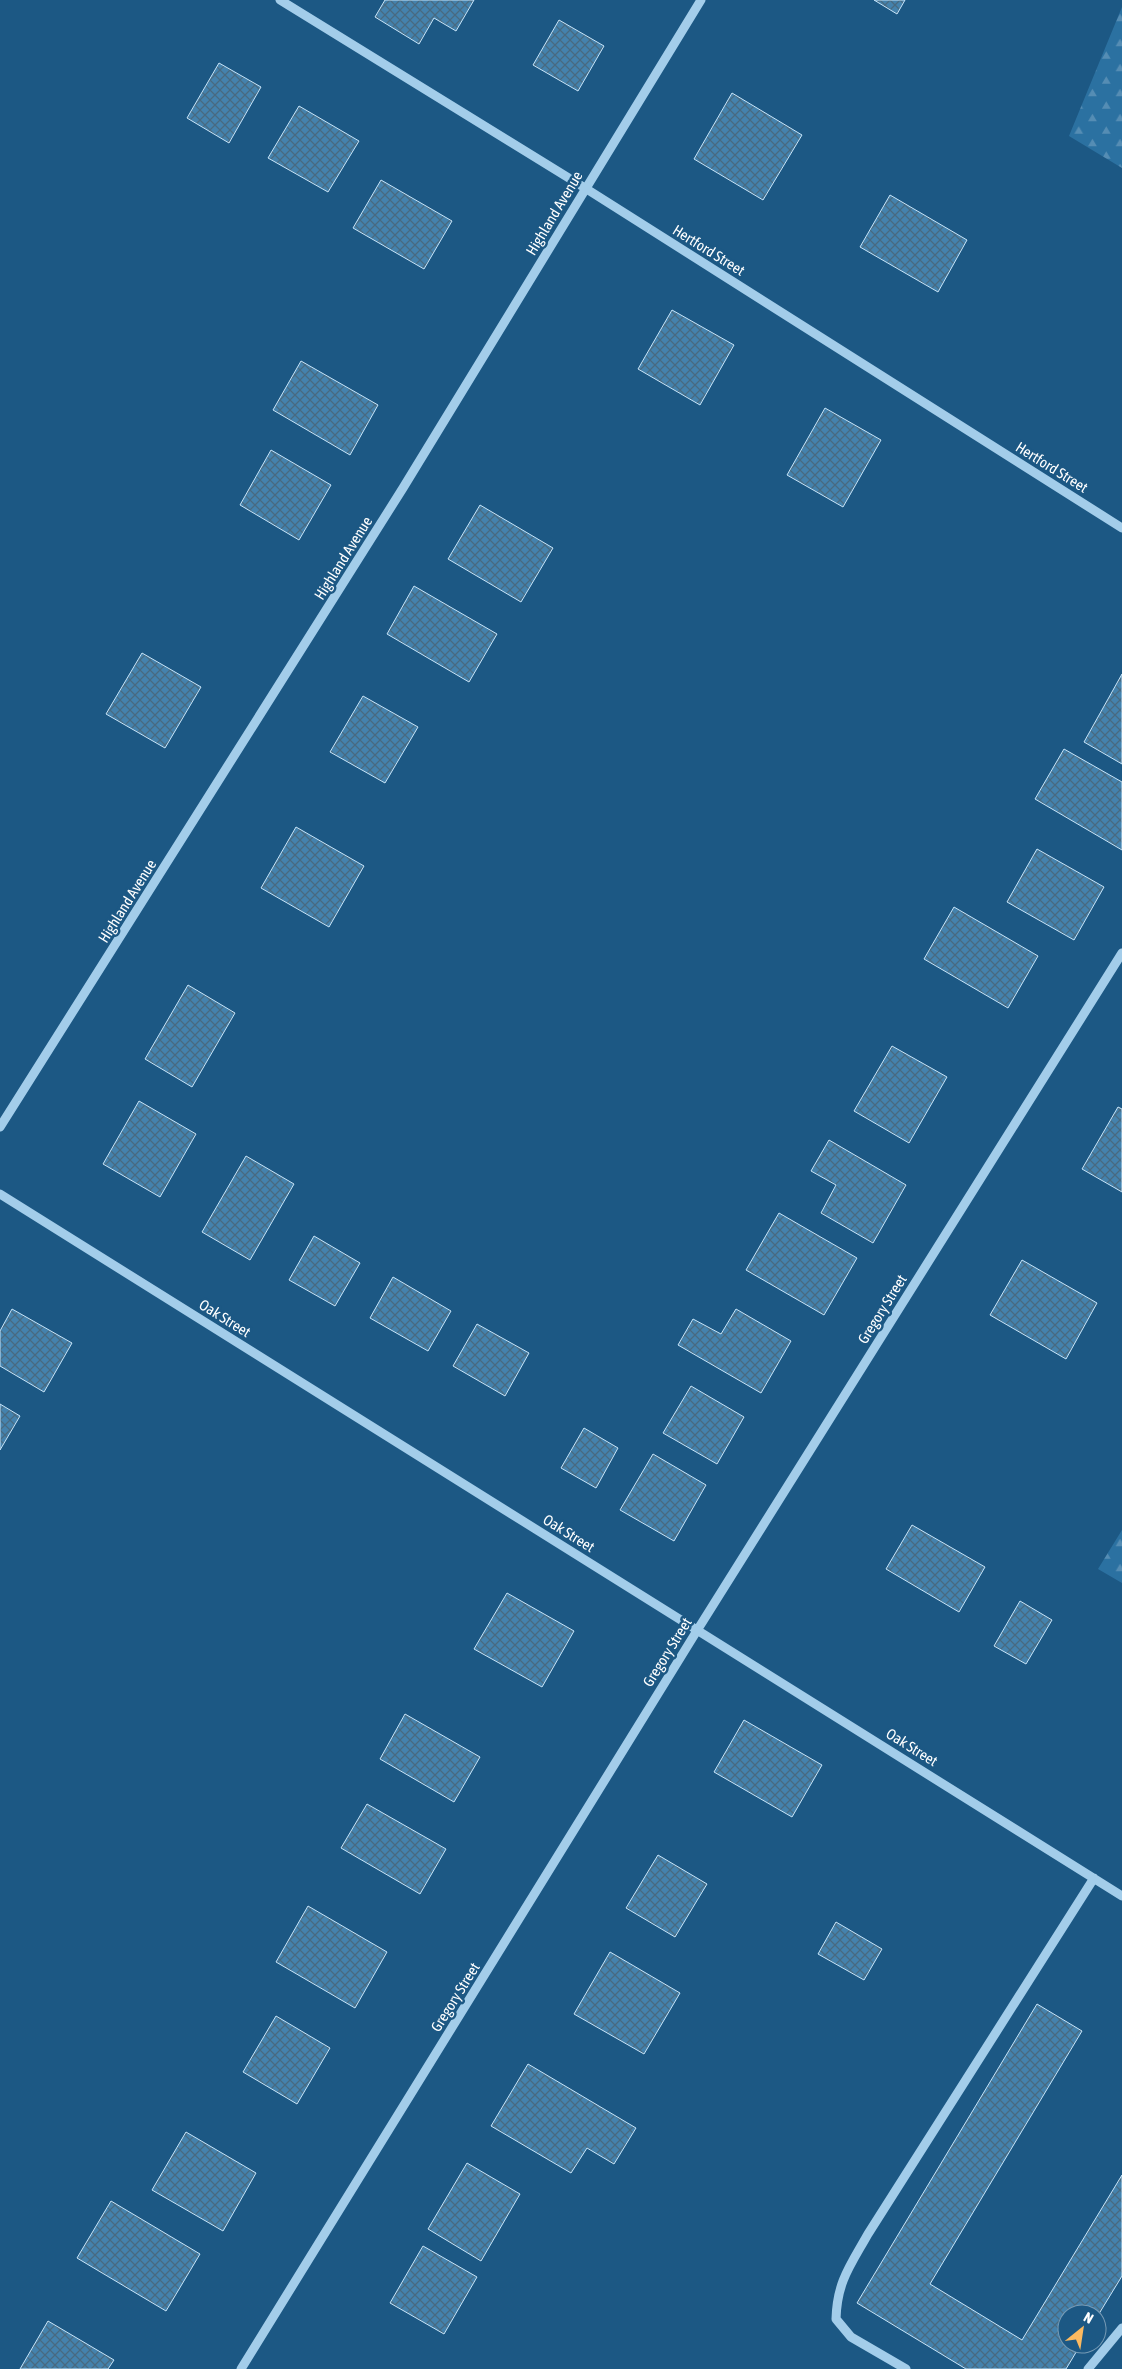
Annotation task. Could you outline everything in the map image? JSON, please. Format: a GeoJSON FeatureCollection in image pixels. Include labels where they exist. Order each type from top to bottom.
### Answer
{"type":"FeatureCollection","features":[{"type":"Feature","properties":{"kind":"street","name":"Hertford Street"},"geometry":{"type":"LineString","coordinates":[[280,0],[585,188],[1122,528]]}},
{"type":"Feature","properties":{"kind":"street","name":"Highland Avenue"},"geometry":{"type":"LineString","coordinates":[[0,1127],[403,488],[701,0]]}},
{"type":"Feature","properties":{"kind":"street","name":"Gregory Street"},"geometry":{"type":"LineString","coordinates":[[241,2369],[698,1629],[1122,953]]}},
{"type":"Feature","properties":{"kind":"street","name":"Oak Street"},"geometry":{"type":"LineString","coordinates":[[0,1194],[1122,1896]]}},
{"type":"Feature","properties":{"kind":"street"},"geometry":{"type":"LineString","coordinates":[[906,2369],[851,2337],[836,2319],[836,2297],[842,2281],[874,2226],[1094,1878]]}},
{"type":"Feature","properties":{"kind":"street"},"geometry":{"type":"LineString","coordinates":[[1088,2369],[1122,2328]]}},
{"type":"Feature","properties":{"kind":"green space"},"geometry":{"type":"Polygon","coordinates":[[[1122,7],[1122,168],[1069,136],[1122,7]]]}},
{"type":"Feature","properties":{"kind":"green space"},"geometry":{"type":"Polygon","coordinates":[[[1122,1530],[1122,1583],[1098,1569],[1122,1530]]]}},
{"type":"Feature","properties":{"kind":"building"},"geometry":{"type":"Polygon","coordinates":[[[385,0],[474,0],[456,31],[434,18],[419,44],[375,17],[385,0]]]}},
{"type":"Feature","properties":{"kind":"building"},"geometry":{"type":"Polygon","coordinates":[[[874,0],[905,0],[897,14],[874,0]]]}},
{"type":"Feature","properties":{"kind":"building"},"geometry":{"type":"Polygon","coordinates":[[[559,20],[604,46],[578,91],[533,65],[559,20]]]}},
{"type":"Feature","properties":{"kind":"building"},"geometry":{"type":"Polygon","coordinates":[[[219,63],[261,87],[229,143],[187,118],[219,63]]]}},
{"type":"Feature","properties":{"kind":"building"},"geometry":{"type":"Polygon","coordinates":[[[732,93],[802,135],[763,200],[694,159],[732,93]]]}},
{"type":"Feature","properties":{"kind":"building"},"geometry":{"type":"Polygon","coordinates":[[[299,106],[359,141],[328,192],[268,158],[299,106]]]}},
{"type":"Feature","properties":{"kind":"building"},"geometry":{"type":"Polygon","coordinates":[[[381,180],[452,221],[424,269],[353,228],[381,180]]]}},
{"type":"Feature","properties":{"kind":"building"},"geometry":{"type":"Polygon","coordinates":[[[890,195],[967,240],[938,292],[860,247],[890,195]]]}},
{"type":"Feature","properties":{"kind":"building"},"geometry":{"type":"Polygon","coordinates":[[[672,310],[734,345],[700,405],[638,369],[672,310]]]}},
{"type":"Feature","properties":{"kind":"building"},"geometry":{"type":"Polygon","coordinates":[[[301,361],[378,405],[350,455],[273,410],[301,361]]]}},
{"type":"Feature","properties":{"kind":"building"},"geometry":{"type":"Polygon","coordinates":[[[825,408],[881,440],[843,507],[787,475],[825,408]]]}},
{"type":"Feature","properties":{"kind":"building"},"geometry":{"type":"Polygon","coordinates":[[[271,450],[331,485],[299,540],[240,505],[271,450]]]}},
{"type":"Feature","properties":{"kind":"building"},"geometry":{"type":"Polygon","coordinates":[[[480,505],[553,548],[521,602],[448,559],[480,505]]]}},
{"type":"Feature","properties":{"kind":"building"},"geometry":{"type":"Polygon","coordinates":[[[414,586],[497,634],[469,682],[387,634],[414,586]]]}},
{"type":"Feature","properties":{"kind":"building"},"geometry":{"type":"Polygon","coordinates":[[[142,653],[201,687],[165,748],[106,714],[142,653]]]}},
{"type":"Feature","properties":{"kind":"building"},"geometry":{"type":"Polygon","coordinates":[[[1122,674],[1122,764],[1084,742],[1122,674]]]}},
{"type":"Feature","properties":{"kind":"building"},"geometry":{"type":"Polygon","coordinates":[[[363,696],[418,727],[385,783],[330,752],[363,696]]]}},
{"type":"Feature","properties":{"kind":"building"},"geometry":{"type":"Polygon","coordinates":[[[1064,749],[1122,782],[1122,850],[1035,799],[1064,749]]]}},
{"type":"Feature","properties":{"kind":"building"},"geometry":{"type":"Polygon","coordinates":[[[296,827],[364,866],[329,927],[261,888],[296,827]]]}},
{"type":"Feature","properties":{"kind":"building"},"geometry":{"type":"Polygon","coordinates":[[[1037,849],[1104,887],[1074,940],[1007,902],[1037,849]]]}},
{"type":"Feature","properties":{"kind":"building"},"geometry":{"type":"Polygon","coordinates":[[[954,907],[1038,956],[1008,1008],[924,959],[954,907]]]}},
{"type":"Feature","properties":{"kind":"building"},"geometry":{"type":"Polygon","coordinates":[[[188,985],[235,1013],[192,1087],[145,1059],[188,985]]]}},
{"type":"Feature","properties":{"kind":"building"},"geometry":{"type":"Polygon","coordinates":[[[892,1046],[947,1077],[909,1143],[854,1111],[892,1046]]]}},
{"type":"Feature","properties":{"kind":"building"},"geometry":{"type":"Polygon","coordinates":[[[139,1101],[196,1134],[160,1197],[103,1164],[139,1101]]]}},
{"type":"Feature","properties":{"kind":"building"},"geometry":{"type":"Polygon","coordinates":[[[1118,1107],[1122,1109],[1122,1192],[1082,1169],[1118,1107]]]}},
{"type":"Feature","properties":{"kind":"building"},"geometry":{"type":"Polygon","coordinates":[[[829,1140],[906,1185],[873,1243],[821,1213],[836,1185],[811,1171],[829,1140]]]}},
{"type":"Feature","properties":{"kind":"building"},"geometry":{"type":"Polygon","coordinates":[[[246,1156],[294,1184],[250,1260],[202,1232],[246,1156]]]}},
{"type":"Feature","properties":{"kind":"building"},"geometry":{"type":"Polygon","coordinates":[[[779,1213],[857,1258],[824,1315],[746,1270],[779,1213]]]}},
{"type":"Feature","properties":{"kind":"building"},"geometry":{"type":"Polygon","coordinates":[[[314,1236],[360,1263],[335,1306],[289,1280],[314,1236]]]}},
{"type":"Feature","properties":{"kind":"building"},"geometry":{"type":"Polygon","coordinates":[[[1022,1260],[1097,1303],[1066,1359],[990,1315],[1022,1260]]]}},
{"type":"Feature","properties":{"kind":"building"},"geometry":{"type":"Polygon","coordinates":[[[393,1277],[451,1311],[428,1351],[370,1318],[393,1277]]]}},
{"type":"Feature","properties":{"kind":"building"},"geometry":{"type":"Polygon","coordinates":[[[12,1309],[72,1343],[44,1392],[0,1366],[0,1331],[12,1309]]]}},
{"type":"Feature","properties":{"kind":"building"},"geometry":{"type":"Polygon","coordinates":[[[736,1309],[791,1341],[761,1393],[678,1345],[693,1319],[721,1334],[736,1309]]]}},
{"type":"Feature","properties":{"kind":"building"},"geometry":{"type":"Polygon","coordinates":[[[477,1324],[529,1353],[505,1396],[453,1366],[477,1324]]]}},
{"type":"Feature","properties":{"kind":"building"},"geometry":{"type":"Polygon","coordinates":[[[691,1386],[744,1417],[717,1464],[663,1433],[691,1386]]]}},
{"type":"Feature","properties":{"kind":"building"},"geometry":{"type":"Polygon","coordinates":[[[0,1404],[20,1416],[0,1450],[0,1404]]]}},
{"type":"Feature","properties":{"kind":"building"},"geometry":{"type":"Polygon","coordinates":[[[584,1428],[618,1448],[596,1488],[561,1468],[584,1428]]]}},
{"type":"Feature","properties":{"kind":"building"},"geometry":{"type":"Polygon","coordinates":[[[653,1454],[706,1485],[674,1541],[620,1510],[653,1454]]]}},
{"type":"Feature","properties":{"kind":"building"},"geometry":{"type":"Polygon","coordinates":[[[912,1525],[985,1567],[959,1612],[886,1569],[912,1525]]]}},
{"type":"Feature","properties":{"kind":"building"},"geometry":{"type":"Polygon","coordinates":[[[507,1593],[574,1631],[542,1687],[474,1649],[507,1593]]]}},
{"type":"Feature","properties":{"kind":"building"},"geometry":{"type":"Polygon","coordinates":[[[1020,1601],[1052,1620],[1026,1664],[994,1646],[1020,1601]]]}},
{"type":"Feature","properties":{"kind":"building"},"geometry":{"type":"Polygon","coordinates":[[[405,1714],[480,1757],[454,1802],[380,1759],[405,1714]]]}},
{"type":"Feature","properties":{"kind":"building"},"geometry":{"type":"Polygon","coordinates":[[[744,1720],[822,1765],[792,1817],[714,1772],[744,1720]]]}},
{"type":"Feature","properties":{"kind":"building"},"geometry":{"type":"Polygon","coordinates":[[[367,1804],[446,1849],[420,1894],[341,1848],[367,1804]]]}},
{"type":"Feature","properties":{"kind":"building"},"geometry":{"type":"Polygon","coordinates":[[[658,1855],[707,1884],[675,1937],[626,1908],[658,1855]]]}},
{"type":"Feature","properties":{"kind":"building"},"geometry":{"type":"Polygon","coordinates":[[[308,1906],[387,1952],[355,2008],[276,1962],[308,1906]]]}},
{"type":"Feature","properties":{"kind":"building"},"geometry":{"type":"Polygon","coordinates":[[[836,1922],[882,1949],[864,1980],[818,1954],[836,1922]]]}},
{"type":"Feature","properties":{"kind":"building"},"geometry":{"type":"Polygon","coordinates":[[[610,1952],[680,1993],[644,2054],[574,2014],[610,1952]]]}},
{"type":"Feature","properties":{"kind":"building"},"geometry":{"type":"Polygon","coordinates":[[[1037,2004],[1082,2031],[930,2284],[1022,2340],[1122,2175],[1122,2276],[1105,2304],[1057,2304],[1057,2354],[1075,2354],[1066,2369],[966,2369],[857,2303],[1037,2004]]]}},
{"type":"Feature","properties":{"kind":"building"},"geometry":{"type":"Polygon","coordinates":[[[276,2016],[330,2048],[297,2104],[243,2072],[276,2016]]]}},
{"type":"Feature","properties":{"kind":"building"},"geometry":{"type":"Polygon","coordinates":[[[528,2064],[636,2128],[614,2164],[587,2148],[571,2173],[491,2126],[528,2064]]]}},
{"type":"Feature","properties":{"kind":"building"},"geometry":{"type":"Polygon","coordinates":[[[186,2132],[256,2173],[223,2231],[152,2190],[186,2132]]]}},
{"type":"Feature","properties":{"kind":"building"},"geometry":{"type":"Polygon","coordinates":[[[467,2163],[520,2194],[481,2261],[428,2229],[467,2163]]]}},
{"type":"Feature","properties":{"kind":"building"},"geometry":{"type":"Polygon","coordinates":[[[111,2201],[200,2254],[166,2311],[77,2258],[111,2201]]]}},
{"type":"Feature","properties":{"kind":"building"},"geometry":{"type":"Polygon","coordinates":[[[423,2246],[477,2277],[444,2334],[390,2303],[423,2246]]]}},
{"type":"Feature","properties":{"kind":"building"},"geometry":{"type":"Polygon","coordinates":[[[48,2321],[114,2360],[108,2369],[20,2369],[48,2321]]]}}]}
